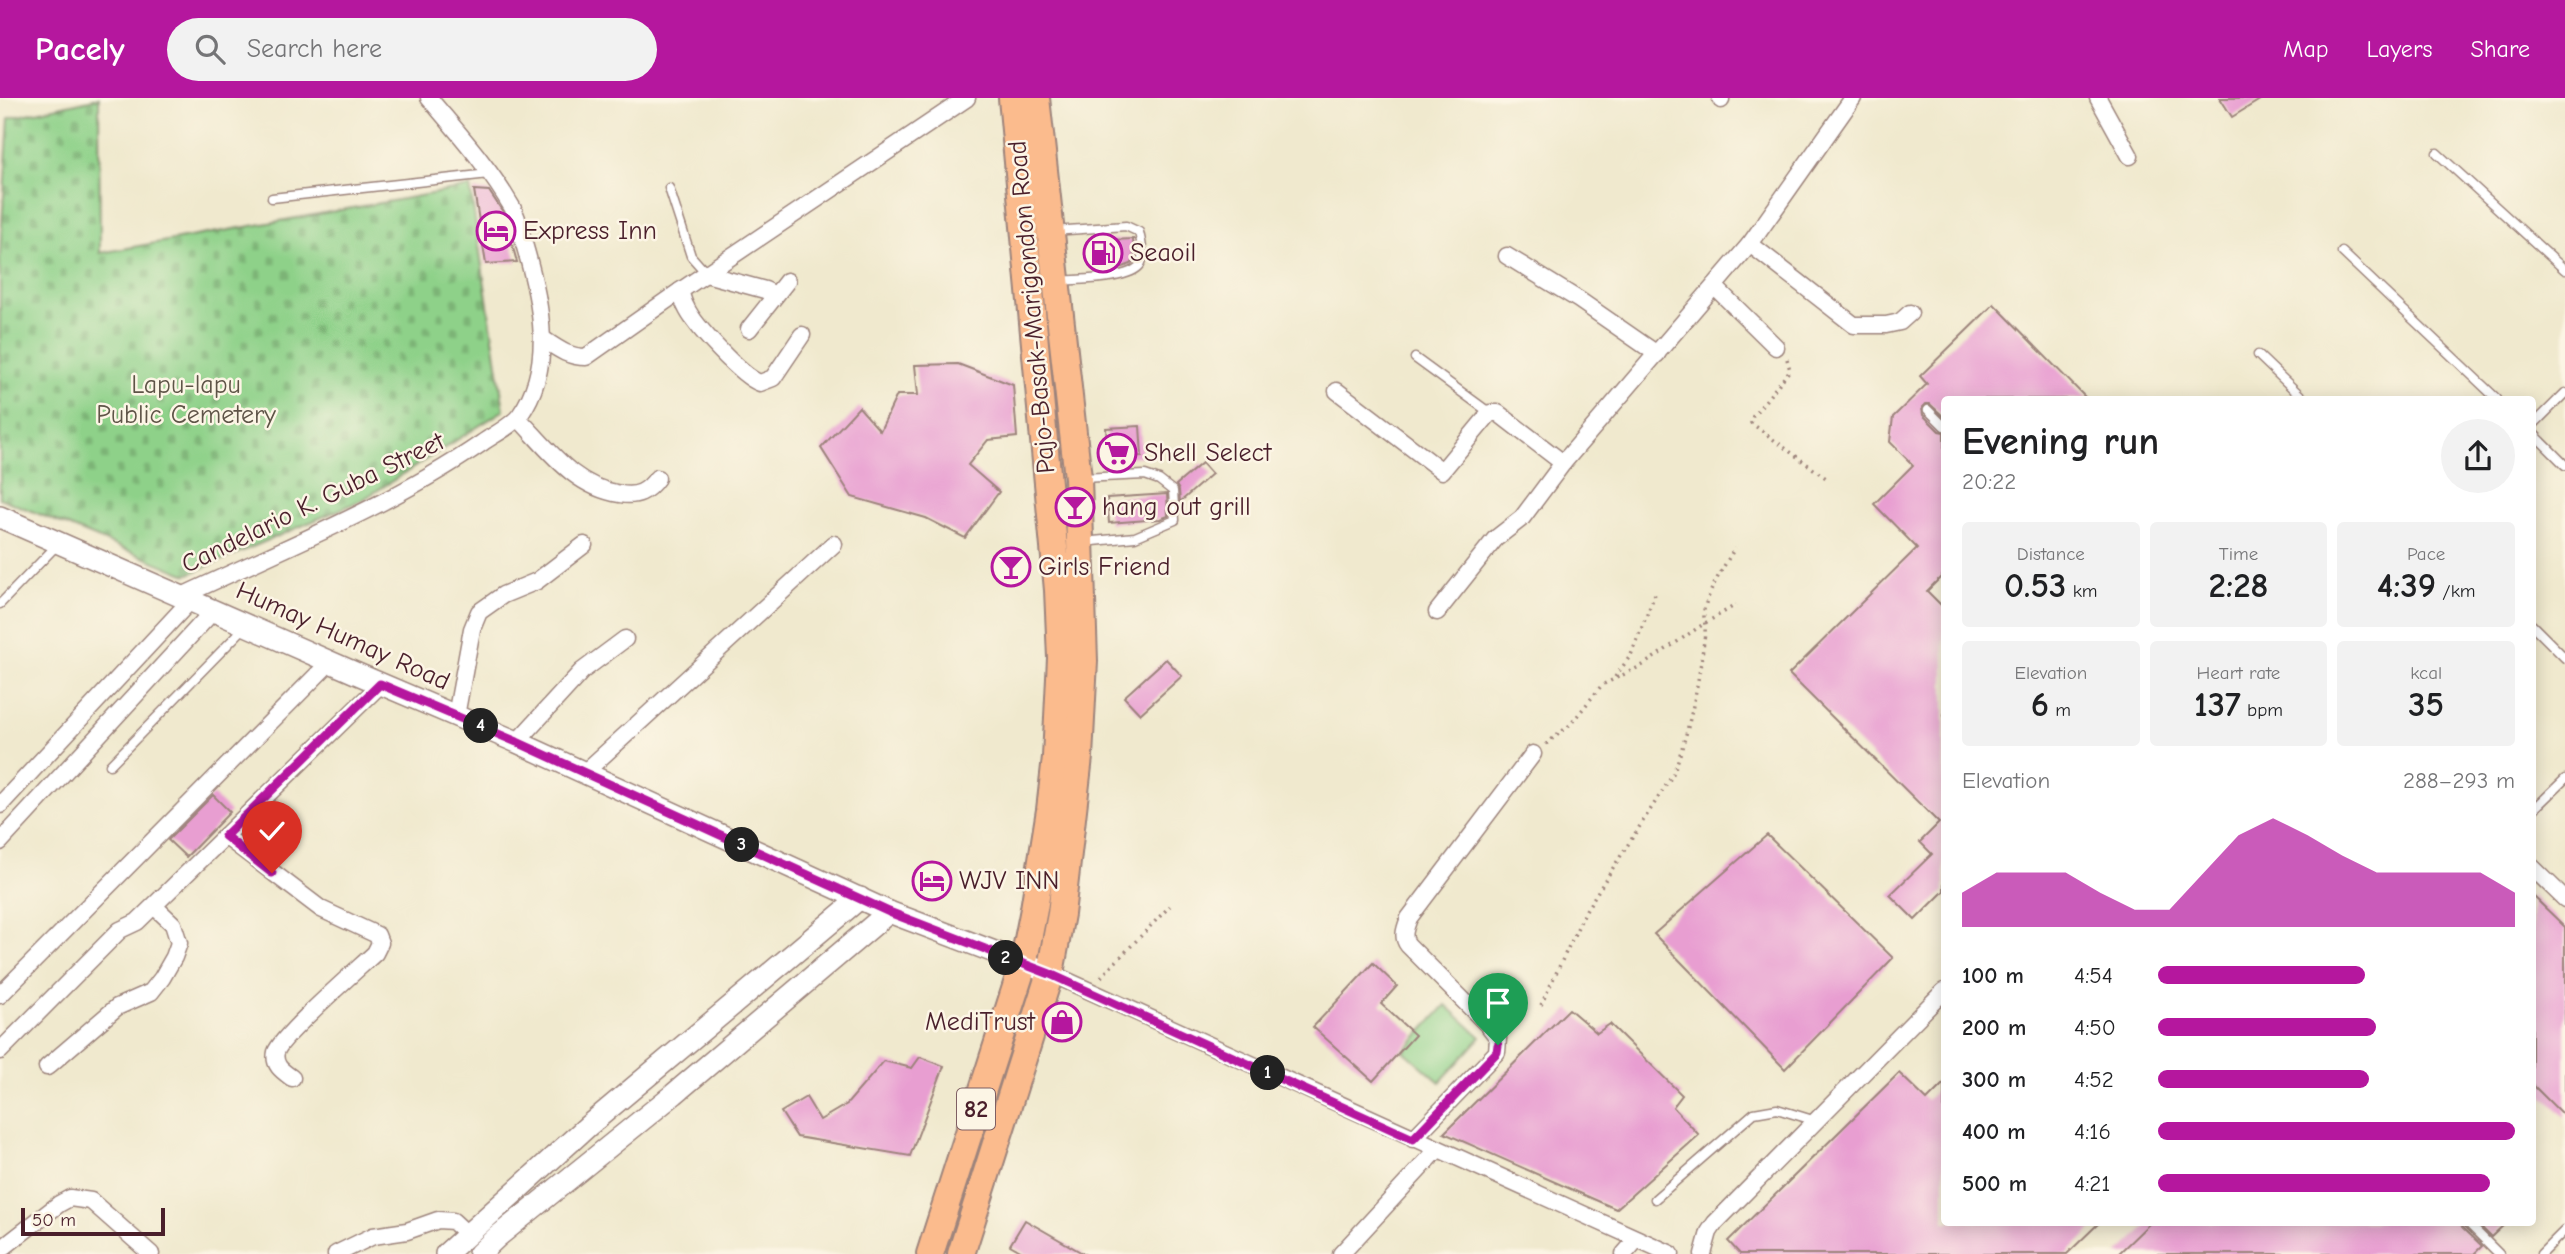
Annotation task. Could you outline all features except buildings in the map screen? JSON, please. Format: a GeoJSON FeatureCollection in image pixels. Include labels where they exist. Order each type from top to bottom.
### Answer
{"type":"FeatureCollection","features":[{"type":"Feature","properties":{"kind":"main road","name":"Pajo-Basak-Marigondon Road"},"geometry":{"type":"LineString","coordinates":[[930,1254],[1023,965],[1042,867],[1056,757],[1061,658],[1054,537],[1012,98]]}},
{"type":"Feature","properties":{"kind":"main road","name":"Pajo-Basak-Marigondon Road"},"geometry":{"type":"LineString","coordinates":[[961,1254],[1050,974],[1061,914],[1079,757],[1084,661],[1078,478],[1036,98]]}},
{"type":"Feature","properties":{"kind":"street","name":"Candelario K. Guba Street"},"geometry":{"type":"LineString","coordinates":[[185,599],[355,515],[458,460],[518,418],[532,394],[541,370],[543,339],[532,272],[514,211],[492,173],[429,98]]}},
{"type":"Feature","properties":{"kind":"street"},"geometry":{"type":"LineString","coordinates":[[543,339],[565,354],[586,357],[967,98]]}},
{"type":"Feature","properties":{"kind":"street"},"geometry":{"type":"LineString","coordinates":[[1437,612],[1495,539],[1522,518],[1563,463],[1750,244],[1853,98]]}},
{"type":"Feature","properties":{"kind":"street"},"geometry":{"type":"LineString","coordinates":[[2098,98],[2130,156]]}},
{"type":"Feature","properties":{"kind":"street"},"geometry":{"type":"LineString","coordinates":[[1750,244],[1854,325],[1886,325],[1900,322],[1910,313]]}},
{"type":"Feature","properties":{"kind":"street"},"geometry":{"type":"LineString","coordinates":[[1507,256],[1579,300],[1657,354]]}},
{"type":"Feature","properties":{"kind":"street"},"geometry":{"type":"LineString","coordinates":[[706,274],[775,295]]}},
{"type":"Feature","properties":{"kind":"street"},"geometry":{"type":"LineString","coordinates":[[749,329],[787,281]]}},
{"type":"Feature","properties":{"kind":"street"},"geometry":{"type":"LineString","coordinates":[[1715,287],[1776,347]]}},
{"type":"Feature","properties":{"kind":"street"},"geometry":{"type":"LineString","coordinates":[[680,291],[694,320],[744,374],[760,383],[773,378],[802,335]]}},
{"type":"Feature","properties":{"kind":"street"},"geometry":{"type":"LineString","coordinates":[[1337,391],[1443,471],[1490,413],[1498,413],[1563,463]]}},
{"type":"Feature","properties":{"kind":"street"},"geometry":{"type":"LineString","coordinates":[[518,418],[573,475],[592,487],[628,495],[643,492],[657,478]]}},
{"type":"Feature","properties":{"kind":"street","name":"Humay Humay Road"},"geometry":{"type":"LineString","coordinates":[[0,517],[517,742],[889,912],[1050,974]]}},
{"type":"Feature","properties":{"kind":"street"},"geometry":{"type":"LineString","coordinates":[[584,773],[834,544]]}},
{"type":"Feature","properties":{"kind":"street"},"geometry":{"type":"LineString","coordinates":[[456,716],[472,629],[479,612],[503,595],[537,581],[584,545]]}},
{"type":"Feature","properties":{"kind":"street"},"geometry":{"type":"LineString","coordinates":[[0,806],[185,599]]}},
{"type":"Feature","properties":{"kind":"street"},"geometry":{"type":"LineString","coordinates":[[0,842],[214,610]]}},
{"type":"Feature","properties":{"kind":"street"},"geometry":{"type":"LineString","coordinates":[[517,742],[582,671],[625,639]]}},
{"type":"Feature","properties":{"kind":"street"},"geometry":{"type":"LineString","coordinates":[[0,995],[330,662]]}},
{"type":"Feature","properties":{"kind":"street"},"geometry":{"type":"LineString","coordinates":[[0,1051],[120,930],[137,922],[380,684]]}},
{"type":"Feature","properties":{"kind":"street"},"geometry":{"type":"LineString","coordinates":[[1413,1139],[1497,1052],[1498,1038],[1408,945],[1404,940],[1404,932],[1409,918],[1533,754]]}},
{"type":"Feature","properties":{"kind":"street"},"geometry":{"type":"LineString","coordinates":[[225,836],[321,909],[377,935],[380,943],[375,953],[298,1025],[279,1047],[275,1054],[277,1065],[292,1078]]}},
{"type":"Feature","properties":{"kind":"street"},"geometry":{"type":"LineString","coordinates":[[2536,871],[2565,899]]}},
{"type":"Feature","properties":{"kind":"street"},"geometry":{"type":"LineString","coordinates":[[446,1254],[588,1126],[860,898]]}},
{"type":"Feature","properties":{"kind":"street"},"geometry":{"type":"LineString","coordinates":[[47,1067],[117,1007],[151,992],[162,978],[179,943],[173,924],[154,905]]}},
{"type":"Feature","properties":{"kind":"street"},"geometry":{"type":"LineString","coordinates":[[479,1254],[889,912]]}},
{"type":"Feature","properties":{"kind":"street"},"geometry":{"type":"LineString","coordinates":[[1050,974],[1671,1254]]}},
{"type":"Feature","properties":{"kind":"street"},"geometry":{"type":"LineString","coordinates":[[1703,1254],[1709,1232],[1715,1223],[1941,994]]}},
{"type":"Feature","properties":{"kind":"street"},"geometry":{"type":"LineString","coordinates":[[654,1070],[674,1094]]}},
{"type":"Feature","properties":{"kind":"street"},"geometry":{"type":"LineString","coordinates":[[1345,1253],[1437,1150]]}},
{"type":"Feature","properties":{"kind":"street"},"geometry":{"type":"LineString","coordinates":[[0,1250],[70,1198],[91,1201],[151,1254]]}},
{"type":"Feature","properties":{"kind":"street"},"geometry":{"type":"LineString","coordinates":[[336,1254],[373,1236],[407,1231],[438,1220],[453,1221],[467,1234]]}},
{"type":"Feature","properties":{"kind":"street"},"geometry":{"type":"LineString","coordinates":[[1624,1254],[1637,1239]]}},
{"type":"Feature","properties":{"kind":"lane"},"geometry":{"type":"LineString","coordinates":[[2437,153],[2565,270]]}},
{"type":"Feature","properties":{"kind":"lane"},"geometry":{"type":"LineString","coordinates":[[272,198],[492,173]]}},
{"type":"Feature","properties":{"kind":"lane"},"geometry":{"type":"LineString","coordinates":[[668,188],[691,256],[706,274]]}},
{"type":"Feature","properties":{"kind":"lane"},"geometry":{"type":"LineString","coordinates":[[1051,231],[1126,226],[1139,232],[1141,241],[1142,261],[1138,267],[1117,275],[1057,281]]}},
{"type":"Feature","properties":{"kind":"lane"},"geometry":{"type":"LineString","coordinates":[[2342,252],[2494,396]]}},
{"type":"Feature","properties":{"kind":"lane"},"geometry":{"type":"LineString","coordinates":[[2258,355],[2301,396]]}},
{"type":"Feature","properties":{"kind":"lane"},"geometry":{"type":"LineString","coordinates":[[1415,358],[1490,413]]}},
{"type":"Feature","properties":{"kind":"lane"},"geometry":{"type":"LineString","coordinates":[[2536,422],[2565,393]]}},
{"type":"Feature","properties":{"kind":"lane"},"geometry":{"type":"LineString","coordinates":[[1928,410],[1941,423]]}},
{"type":"Feature","properties":{"kind":"lane"},"geometry":{"type":"LineString","coordinates":[[2536,436],[2565,465]]}},
{"type":"Feature","properties":{"kind":"lane"},"geometry":{"type":"LineString","coordinates":[[1078,478],[1145,475],[1159,480],[1173,491],[1175,508],[1175,520],[1135,537],[1080,542]]}},
{"type":"Feature","properties":{"kind":"lane"},"geometry":{"type":"LineString","coordinates":[[0,604],[58,544]]}},
{"type":"Feature","properties":{"kind":"lane"},"geometry":{"type":"LineString","coordinates":[[110,765],[247,625]]}},
{"type":"Feature","properties":{"kind":"lane"},"geometry":{"type":"LineString","coordinates":[[2536,629],[2565,659]]}},
{"type":"Feature","properties":{"kind":"lane"},"geometry":{"type":"LineString","coordinates":[[2536,807],[2565,779]]}},
{"type":"Feature","properties":{"kind":"lane"},"geometry":{"type":"LineString","coordinates":[[1655,1199],[1754,1114],[1777,1109],[1816,1121]]}},
{"type":"Feature","properties":{"kind":"lane"},"geometry":{"type":"LineString","coordinates":[[2471,1226],[2499,1254]]}},
{"type":"Feature","properties":{"kind":"lane"},"geometry":{"type":"LineString","coordinates":[[2541,1254],[2565,1230]]}},
{"type":"Feature","properties":{"kind":"path"},"geometry":{"type":"LineString","coordinates":[[1776,347],[1787,359],[1790,370],[1752,416],[1751,423],[1826,478]]}},
{"type":"Feature","properties":{"kind":"path"},"geometry":{"type":"LineString","coordinates":[[1541,1004],[1586,910],[1672,776],[1684,741],[1705,629],[1703,609],[1735,548]]}},
{"type":"Feature","properties":{"kind":"path"},"geometry":{"type":"LineString","coordinates":[[1614,679],[1631,655],[1655,594]]}},
{"type":"Feature","properties":{"kind":"path"},"geometry":{"type":"LineString","coordinates":[[1533,754],[1570,725],[1602,685],[1643,665],[1735,606]]}},
{"type":"Feature","properties":{"kind":"path"},"geometry":{"type":"LineString","coordinates":[[1087,991],[1170,905]]}},
{"type":"Feature","properties":{"kind":"green space","name":"Lapu-lapu Public Cemetery"},"geometry":{"type":"Polygon","coordinates":[[[99,98],[100,253],[470,187],[504,410],[362,500],[187,575],[0,498],[0,255],[9,118],[99,98]]]}},
{"type":"Feature","properties":{"kind":"green space"},"geometry":{"type":"Polygon","coordinates":[[[1446,1005],[1481,1037],[1440,1082],[1404,1051],[1446,1005]]]}},
{"type":"Feature","properties":{"kind":"place","name":"Express Inn"},"geometry":{"type":"Point","coordinates":[496,231]}},
{"type":"Feature","properties":{"kind":"place","name":"Seaoil"},"geometry":{"type":"Point","coordinates":[1103,253]}},
{"type":"Feature","properties":{"kind":"place","name":"Shell Select"},"geometry":{"type":"Point","coordinates":[1117,453]}},
{"type":"Feature","properties":{"kind":"place","name":"hang out grill"},"geometry":{"type":"Point","coordinates":[1075,507]}},
{"type":"Feature","properties":{"kind":"place","name":"Girls Friend"},"geometry":{"type":"Point","coordinates":[1011,567]}},
{"type":"Feature","properties":{"kind":"place","name":"WJV INN"},"geometry":{"type":"Point","coordinates":[932,881]}},
{"type":"Feature","properties":{"kind":"place","name":"MediTrust"},"geometry":{"type":"Point","coordinates":[1062,1022]}},
{"type":"Feature","properties":{"kind":"route"},"geometry":{"type":"LineString","coordinates":[[272,873],[225,836],[380,684],[517,742],[889,912],[1050,974],[1413,1139],[1497,1052],[1498,1045]]}}]}
